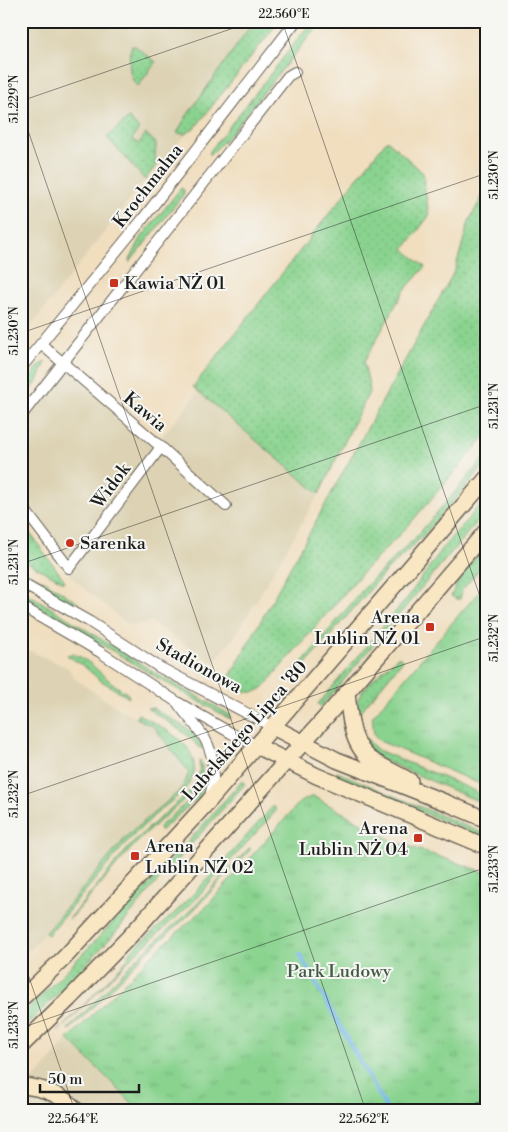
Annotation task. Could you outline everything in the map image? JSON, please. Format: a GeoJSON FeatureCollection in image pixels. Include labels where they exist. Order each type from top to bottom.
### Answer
{"type":"FeatureCollection","features":[{"type":"Feature","properties":{"kind":"main road","name":"Lubelskiego Lipca '80"},"geometry":{"type":"LineString","coordinates":[[21,999],[64,958],[208,802],[487,478]]}},
{"type":"Feature","properties":{"kind":"main road"},"geometry":{"type":"LineString","coordinates":[[21,1046],[130,936],[347,693],[487,530]]}},
{"type":"Feature","properties":{"kind":"main road","name":"Stadionowa"},"geometry":{"type":"LineString","coordinates":[[347,693],[354,737],[365,755],[447,804]]}},
{"type":"Feature","properties":{"kind":"main road","name":"Stadionowa"},"geometry":{"type":"LineString","coordinates":[[273,727],[337,760],[487,820]]}},
{"type":"Feature","properties":{"kind":"main road"},"geometry":{"type":"LineString","coordinates":[[257,746],[317,776],[487,847]]}},
{"type":"Feature","properties":{"kind":"main road"},"geometry":{"type":"LineString","coordinates":[[29,1087],[52,1092],[77,1111]]}},
{"type":"Feature","properties":{"kind":"street","name":"Krochmalna"},"geometry":{"type":"LineString","coordinates":[[21,368],[142,220],[296,21]]}},
{"type":"Feature","properties":{"kind":"street"},"geometry":{"type":"LineString","coordinates":[[21,416],[288,76],[295,72]]}},
{"type":"Feature","properties":{"kind":"street","name":"Kawia"},"geometry":{"type":"LineString","coordinates":[[41,344],[161,446],[226,506]]}},
{"type":"Feature","properties":{"kind":"street","name":"Widok"},"geometry":{"type":"LineString","coordinates":[[21,505],[69,568],[161,446]]}},
{"type":"Feature","properties":{"kind":"street","name":"Stadionowa"},"geometry":{"type":"LineString","coordinates":[[21,583],[76,614],[159,667],[273,727]]}},
{"type":"Feature","properties":{"kind":"street"},"geometry":{"type":"LineString","coordinates":[[21,606],[100,652],[177,702],[257,746]]}},
{"type":"Feature","properties":{"kind":"street"},"geometry":{"type":"LineString","coordinates":[[177,702],[205,739],[210,749],[213,782],[208,802]]}},
{"type":"Feature","properties":{"kind":"shaded area"},"geometry":{"type":"Polygon","coordinates":[[[35,21],[275,21],[191,129],[145,180],[21,339],[21,39],[35,21]]]}},
{"type":"Feature","properties":{"kind":"shaded area"},"geometry":{"type":"Polygon","coordinates":[[[74,363],[160,439],[200,392],[319,494],[236,635],[213,663],[151,622],[130,626],[72,578],[21,499],[21,427],[74,363]]]}},
{"type":"Feature","properties":{"kind":"shaded area"},"geometry":{"type":"Polygon","coordinates":[[[21,647],[68,668],[75,679],[121,710],[153,726],[190,772],[183,788],[128,835],[45,933],[21,958],[21,647]]]}},
{"type":"Feature","properties":{"kind":"shaded area"},"geometry":{"type":"Polygon","coordinates":[[[68,1039],[140,1111],[21,1111],[21,1090],[40,1073],[68,1039]]]}},
{"type":"Feature","properties":{"kind":"green space"},"geometry":{"type":"Polygon","coordinates":[[[254,21],[279,21],[194,129],[184,134],[177,133],[186,117],[254,21]]]}},
{"type":"Feature","properties":{"kind":"green space"},"geometry":{"type":"Polygon","coordinates":[[[312,21],[322,21],[227,138],[210,155],[210,151],[312,21]]]}},
{"type":"Feature","properties":{"kind":"green space"},"geometry":{"type":"Polygon","coordinates":[[[132,46],[135,46],[156,62],[138,86],[133,79],[130,68],[130,50],[132,46]]]}},
{"type":"Feature","properties":{"kind":"green space"},"geometry":{"type":"Polygon","coordinates":[[[129,118],[139,129],[132,139],[138,144],[146,134],[156,143],[156,165],[145,180],[107,137],[129,118]]]}},
{"type":"Feature","properties":{"kind":"green space"},"geometry":{"type":"Polygon","coordinates":[[[387,140],[423,173],[429,216],[404,249],[425,267],[403,292],[364,362],[370,390],[319,494],[193,387],[387,140]]]}},
{"type":"Feature","properties":{"kind":"green space"},"geometry":{"type":"Polygon","coordinates":[[[181,188],[184,190],[183,195],[129,262],[141,238],[181,188]]]}},
{"type":"Feature","properties":{"kind":"green space"},"geometry":{"type":"Polygon","coordinates":[[[487,188],[487,434],[407,527],[362,573],[263,688],[255,692],[246,692],[228,680],[455,270],[469,221],[487,188]]]}},
{"type":"Feature","properties":{"kind":"green space"},"geometry":{"type":"Polygon","coordinates":[[[46,362],[38,381],[21,402],[21,389],[41,364],[46,362]]]}},
{"type":"Feature","properties":{"kind":"green space"},"geometry":{"type":"Polygon","coordinates":[[[487,455],[487,462],[426,533],[386,571],[290,682],[289,678],[366,586],[415,538],[487,455]]]}},
{"type":"Feature","properties":{"kind":"green space"},"geometry":{"type":"Polygon","coordinates":[[[487,497],[487,510],[321,707],[318,704],[408,597],[445,545],[487,497]]]}},
{"type":"Feature","properties":{"kind":"green space"},"geometry":{"type":"Polygon","coordinates":[[[21,521],[65,581],[64,582],[21,559],[21,521]]]}},
{"type":"Feature","properties":{"kind":"green space"},"geometry":{"type":"Polygon","coordinates":[[[487,544],[487,560],[462,590],[460,599],[451,596],[462,574],[487,544]]]}},
{"type":"Feature","properties":{"kind":"green space"},"geometry":{"type":"Polygon","coordinates":[[[21,569],[48,583],[78,603],[72,604],[21,575],[21,569]]]}},
{"type":"Feature","properties":{"kind":"green space"},"geometry":{"type":"Polygon","coordinates":[[[487,583],[487,787],[380,741],[374,733],[372,717],[487,583]]]}},
{"type":"Feature","properties":{"kind":"green space"},"geometry":{"type":"Polygon","coordinates":[[[21,591],[157,674],[231,715],[230,719],[21,596],[21,591]]]}},
{"type":"Feature","properties":{"kind":"green space"},"geometry":{"type":"Polygon","coordinates":[[[72,654],[90,663],[128,694],[129,698],[100,680],[67,655],[72,654]]]}},
{"type":"Feature","properties":{"kind":"green space"},"geometry":{"type":"Polygon","coordinates":[[[399,656],[403,660],[356,717],[357,702],[362,691],[399,656]]]}},
{"type":"Feature","properties":{"kind":"green space"},"geometry":{"type":"Polygon","coordinates":[[[147,708],[153,708],[191,731],[204,747],[202,749],[186,735],[147,708]]]}},
{"type":"Feature","properties":{"kind":"green space"},"geometry":{"type":"Polygon","coordinates":[[[138,714],[166,730],[185,745],[194,763],[192,778],[179,795],[153,816],[126,843],[48,935],[45,933],[128,835],[183,788],[189,772],[153,726],[136,718],[138,714]]]}},
{"type":"Feature","properties":{"kind":"green space"},"geometry":{"type":"Polygon","coordinates":[[[362,736],[378,750],[487,796],[487,805],[378,758],[371,752],[362,736]]]}},
{"type":"Feature","properties":{"kind":"green space"},"geometry":{"type":"Polygon","coordinates":[[[199,760],[202,766],[202,775],[194,791],[146,833],[69,919],[129,847],[189,792],[198,778],[199,760]]]}},
{"type":"Feature","properties":{"kind":"green space"},"geometry":{"type":"Polygon","coordinates":[[[207,765],[205,786],[198,798],[160,831],[159,827],[198,793],[204,783],[207,765]]]}},
{"type":"Feature","properties":{"kind":"green space"},"geometry":{"type":"Polygon","coordinates":[[[337,772],[487,835],[487,839],[335,776],[337,772]]]}},
{"type":"Feature","properties":{"kind":"green space"},"geometry":{"type":"Polygon","coordinates":[[[242,781],[245,784],[150,890],[118,930],[61,991],[21,1030],[21,1016],[134,900],[242,781]]]}},
{"type":"Feature","properties":{"kind":"green space","name":"Park Ludowy"},"geometry":{"type":"Polygon","coordinates":[[[313,796],[393,841],[487,873],[487,1111],[140,1111],[68,1039],[153,954],[207,906],[300,802],[313,796]]]}},
{"type":"Feature","properties":{"kind":"green space"},"geometry":{"type":"Polygon","coordinates":[[[273,806],[275,812],[189,906],[135,954],[58,1032],[129,958],[127,955],[182,906],[273,806]]]}},
{"type":"Feature","properties":{"kind":"green space"},"geometry":{"type":"Polygon","coordinates":[[[249,848],[251,849],[189,915],[144,955],[69,1030],[136,959],[195,906],[249,848]]]}},
{"type":"Feature","properties":{"kind":"waterway"},"geometry":{"type":"LineString","coordinates":[[300,955],[388,1111]]}},
{"type":"Feature","properties":{"kind":"place","name":"Kawia NŻ 01"},"geometry":{"type":"Point","coordinates":[114,283]}},
{"type":"Feature","properties":{"kind":"place","name":"Sarenka"},"geometry":{"type":"Point","coordinates":[70,543]}},
{"type":"Feature","properties":{"kind":"place","name":"Arena Lublin NŻ 01"},"geometry":{"type":"Point","coordinates":[430,627]}},
{"type":"Feature","properties":{"kind":"place","name":"Arena Lublin NŻ 04"},"geometry":{"type":"Point","coordinates":[418,838]}},
{"type":"Feature","properties":{"kind":"place","name":"Arena Lublin NŻ 02"},"geometry":{"type":"Point","coordinates":[135,856]}}]}
